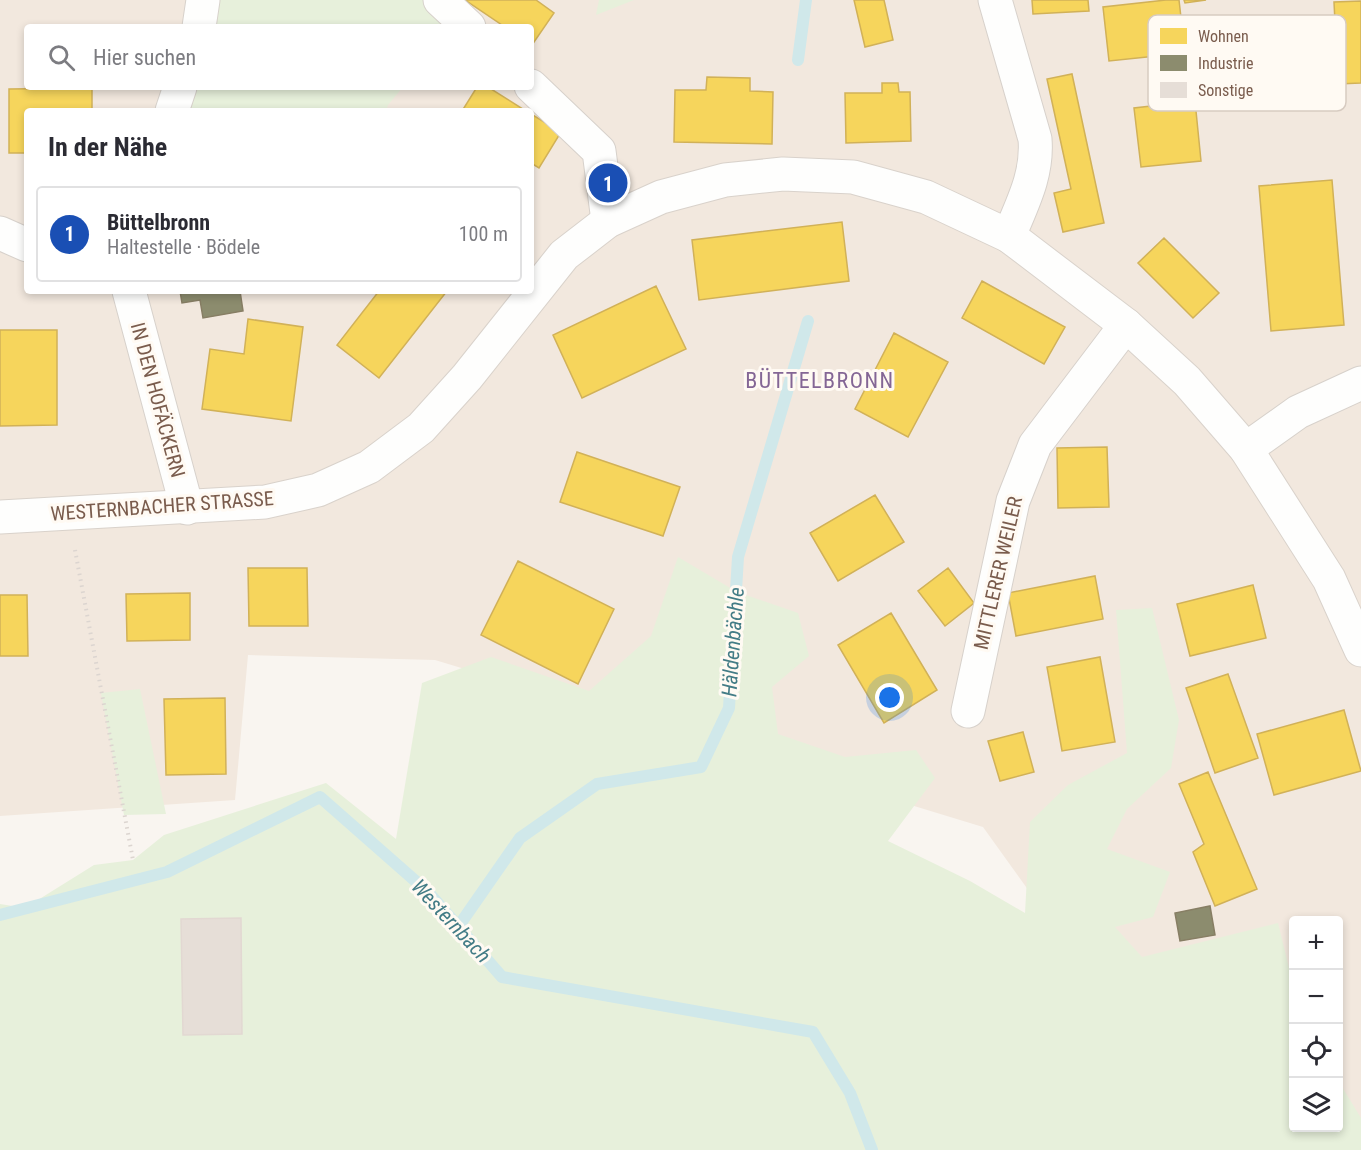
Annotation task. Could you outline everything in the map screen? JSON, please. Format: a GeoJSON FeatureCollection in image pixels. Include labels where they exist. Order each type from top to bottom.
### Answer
{"type":"FeatureCollection","features":[{"type":"Feature","properties":{"kind":"street"},"geometry":{"type":"LineString","coordinates":[[199,24],[203,0]]}},
{"type":"Feature","properties":{"kind":"street"},"geometry":{"type":"LineString","coordinates":[[440,0],[466,24]]}},
{"type":"Feature","properties":{"kind":"street"},"geometry":{"type":"LineString","coordinates":[[995,0],[1035,139],[1037,159],[1032,179],[1009,236]]}},
{"type":"Feature","properties":{"kind":"street"},"geometry":{"type":"LineString","coordinates":[[534,89],[599,151],[608,221]]}},
{"type":"Feature","properties":{"kind":"street"},"geometry":{"type":"LineString","coordinates":[[173,108],[179,90]]}},
{"type":"Feature","properties":{"kind":"street","name":"WESTERNBACHER STRASSE"},"geometry":{"type":"LineString","coordinates":[[534,292],[564,255],[608,221],[661,197],[725,180],[783,174],[853,177],[926,196],[1009,236],[1126,324],[1187,381],[1246,449],[1329,579],[1361,650]]}},
{"type":"Feature","properties":{"kind":"street"},"geometry":{"type":"LineString","coordinates":[[0,233],[24,243]]}},
{"type":"Feature","properties":{"kind":"street","name":"IN DEN HOFÄCKERN"},"geometry":{"type":"LineString","coordinates":[[130,294],[187,508]]}},
{"type":"Feature","properties":{"kind":"street","name":"WESTERNBACHER STRASSE"},"geometry":{"type":"LineString","coordinates":[[0,517],[265,502],[318,490],[369,467],[421,428],[467,376],[533,294]]}},
{"type":"Feature","properties":{"kind":"street","name":"MITTLERER WEILER"},"geometry":{"type":"LineString","coordinates":[[968,711],[1013,501],[1035,445],[1126,324]]}},
{"type":"Feature","properties":{"kind":"street"},"geometry":{"type":"LineString","coordinates":[[1246,449],[1298,412],[1361,383]]}},
{"type":"Feature","properties":{"kind":"path"},"geometry":{"type":"LineString","coordinates":[[74,513],[75,558],[133,860]]}},
{"type":"Feature","properties":{"kind":"shaded area"},"geometry":{"type":"Polygon","coordinates":[[[0,0],[1361,0],[1361,1136],[1343,1111],[1343,916],[1289,916],[1289,1046],[1129,1030],[983,827],[435,660],[248,655],[235,800],[0,816],[0,0]]]}},
{"type":"Feature","properties":{"kind":"green space"},"geometry":{"type":"Polygon","coordinates":[[[203,0],[440,0],[453,24],[199,24],[203,0]]]}},
{"type":"Feature","properties":{"kind":"green space"},"geometry":{"type":"Polygon","coordinates":[[[599,0],[634,0],[596,15],[599,0]]]}},
{"type":"Feature","properties":{"kind":"green space"},"geometry":{"type":"Polygon","coordinates":[[[179,90],[400,90],[387,108],[173,108],[179,90]]]}},
{"type":"Feature","properties":{"kind":"green space"},"geometry":{"type":"Polygon","coordinates":[[[678,557],[737,592],[798,613],[809,656],[772,687],[778,734],[845,757],[916,750],[935,778],[888,841],[970,881],[1025,913],[1030,822],[1068,785],[1127,753],[1116,610],[1152,608],[1179,720],[1171,768],[1127,809],[1107,849],[1170,872],[1153,917],[1115,927],[1142,957],[1278,923],[1289,968],[1289,1132],[1343,1132],[1343,1089],[1361,1118],[1361,1150],[0,1150],[0,904],[25,908],[94,865],[133,860],[164,835],[326,783],[396,839],[422,683],[491,657],[589,691],[651,636],[678,557]]]}},
{"type":"Feature","properties":{"kind":"green space"},"geometry":{"type":"Polygon","coordinates":[[[140,689],[166,814],[124,815],[101,693],[140,689]]]}},
{"type":"Feature","properties":{"kind":"building: Wohnen"},"geometry":{"type":"Polygon","coordinates":[[[465,0],[536,0],[554,13],[534,42],[534,24],[501,24],[465,0]]]}},
{"type":"Feature","properties":{"kind":"building: Wohnen"},"geometry":{"type":"Polygon","coordinates":[[[854,0],[884,0],[893,40],[865,47],[854,0]]]}},
{"type":"Feature","properties":{"kind":"building: Wohnen"},"geometry":{"type":"Polygon","coordinates":[[[1032,0],[1088,0],[1089,11],[1033,14],[1032,0]]]}},
{"type":"Feature","properties":{"kind":"building: Wohnen"},"geometry":{"type":"Polygon","coordinates":[[[1179,0],[1181,15],[1148,15],[1148,57],[1109,61],[1103,7],[1179,0]]]}},
{"type":"Feature","properties":{"kind":"building: Wohnen"},"geometry":{"type":"Polygon","coordinates":[[[1184,0],[1206,0],[1185,3],[1184,0]]]}},
{"type":"Feature","properties":{"kind":"building: Wohnen"},"geometry":{"type":"Polygon","coordinates":[[[1361,1],[1361,83],[1346,84],[1346,15],[1335,15],[1334,2],[1361,1]]]}},
{"type":"Feature","properties":{"kind":"building: Wohnen"},"geometry":{"type":"Polygon","coordinates":[[[1072,74],[1104,223],[1063,232],[1054,193],[1071,189],[1047,79],[1072,74]]]}},
{"type":"Feature","properties":{"kind":"building: Wohnen"},"geometry":{"type":"Polygon","coordinates":[[[707,77],[750,78],[750,91],[773,92],[772,144],[674,142],[675,90],[706,90],[707,77]]]}},
{"type":"Feature","properties":{"kind":"building: Wohnen"},"geometry":{"type":"Polygon","coordinates":[[[882,83],[898,83],[899,92],[910,92],[911,141],[846,143],[845,93],[882,93],[882,83]]]}},
{"type":"Feature","properties":{"kind":"building: Wohnen"},"geometry":{"type":"Polygon","coordinates":[[[9,89],[92,90],[92,108],[24,108],[24,153],[9,153],[9,89]]]}},
{"type":"Feature","properties":{"kind":"building: Wohnen"},"geometry":{"type":"Polygon","coordinates":[[[475,90],[493,90],[521,108],[464,108],[475,90]]]}},
{"type":"Feature","properties":{"kind":"building: Wohnen"},"geometry":{"type":"Polygon","coordinates":[[[1148,106],[1148,111],[1196,111],[1201,161],[1141,167],[1134,108],[1148,106]]]}},
{"type":"Feature","properties":{"kind":"building: Wohnen"},"geometry":{"type":"Polygon","coordinates":[[[534,116],[561,132],[539,168],[534,165],[534,116]]]}},
{"type":"Feature","properties":{"kind":"building: Wohnen"},"geometry":{"type":"Polygon","coordinates":[[[1332,180],[1344,325],[1271,331],[1259,186],[1332,180]]]}},
{"type":"Feature","properties":{"kind":"building: Wohnen"},"geometry":{"type":"Polygon","coordinates":[[[842,222],[849,281],[699,300],[692,240],[842,222]]]}},
{"type":"Feature","properties":{"kind":"building: Wohnen"},"geometry":{"type":"Polygon","coordinates":[[[1164,238],[1219,293],[1193,318],[1138,263],[1164,238]]]}},
{"type":"Feature","properties":{"kind":"building: Wohnen"},"geometry":{"type":"Polygon","coordinates":[[[982,281],[1065,327],[1044,364],[962,318],[982,281]]]}},
{"type":"Feature","properties":{"kind":"building: Wohnen"},"geometry":{"type":"Polygon","coordinates":[[[656,286],[686,349],[582,398],[553,335],[656,286]]]}},
{"type":"Feature","properties":{"kind":"building: Wohnen"},"geometry":{"type":"Polygon","coordinates":[[[377,294],[445,294],[379,378],[337,345],[377,294]]]}},
{"type":"Feature","properties":{"kind":"building: Wohnen"},"geometry":{"type":"Polygon","coordinates":[[[248,319],[303,327],[291,421],[202,409],[210,349],[244,354],[248,319]]]}},
{"type":"Feature","properties":{"kind":"building: Wohnen"},"geometry":{"type":"Polygon","coordinates":[[[0,330],[57,330],[57,425],[0,426],[0,330]]]}},
{"type":"Feature","properties":{"kind":"building: Wohnen"},"geometry":{"type":"Polygon","coordinates":[[[894,333],[948,362],[908,437],[855,409],[894,333]]]}},
{"type":"Feature","properties":{"kind":"building: Wohnen"},"geometry":{"type":"Polygon","coordinates":[[[1107,447],[1109,507],[1058,508],[1057,448],[1107,447]]]}},
{"type":"Feature","properties":{"kind":"building: Wohnen"},"geometry":{"type":"Polygon","coordinates":[[[577,452],[680,487],[663,536],[560,502],[577,452]]]}},
{"type":"Feature","properties":{"kind":"building: Wohnen"},"geometry":{"type":"Polygon","coordinates":[[[875,495],[904,542],[838,581],[810,533],[875,495]]]}},
{"type":"Feature","properties":{"kind":"building: Wohnen"},"geometry":{"type":"Polygon","coordinates":[[[518,561],[614,609],[578,684],[481,635],[518,561]]]}},
{"type":"Feature","properties":{"kind":"building: Wohnen"},"geometry":{"type":"Polygon","coordinates":[[[248,568],[307,568],[308,626],[249,626],[248,568]]]}},
{"type":"Feature","properties":{"kind":"building: Wohnen"},"geometry":{"type":"Polygon","coordinates":[[[948,568],[974,603],[945,626],[918,591],[948,568]]]}},
{"type":"Feature","properties":{"kind":"building: Wohnen"},"geometry":{"type":"Polygon","coordinates":[[[1095,576],[1103,619],[1016,636],[1008,593],[1095,576]]]}},
{"type":"Feature","properties":{"kind":"building: Wohnen"},"geometry":{"type":"Polygon","coordinates":[[[1253,585],[1266,638],[1190,656],[1177,604],[1253,585]]]}},
{"type":"Feature","properties":{"kind":"building: Wohnen"},"geometry":{"type":"Polygon","coordinates":[[[190,593],[190,640],[127,641],[126,594],[190,593]]]}},
{"type":"Feature","properties":{"kind":"building: Wohnen"},"geometry":{"type":"Polygon","coordinates":[[[0,595],[27,595],[28,656],[0,656],[0,595]]]}},
{"type":"Feature","properties":{"kind":"building: Wohnen"},"geometry":{"type":"Polygon","coordinates":[[[891,613],[937,690],[884,723],[838,645],[891,613]]]}},
{"type":"Feature","properties":{"kind":"building: Wohnen"},"geometry":{"type":"Polygon","coordinates":[[[1100,657],[1115,742],[1062,751],[1047,667],[1100,657]]]}},
{"type":"Feature","properties":{"kind":"building: Wohnen"},"geometry":{"type":"Polygon","coordinates":[[[1228,674],[1258,758],[1215,773],[1186,688],[1228,674]]]}},
{"type":"Feature","properties":{"kind":"building: Wohnen"},"geometry":{"type":"Polygon","coordinates":[[[225,698],[226,774],[166,775],[164,699],[225,698]]]}},
{"type":"Feature","properties":{"kind":"building: Wohnen"},"geometry":{"type":"Polygon","coordinates":[[[1344,710],[1361,771],[1274,795],[1257,734],[1344,710]]]}},
{"type":"Feature","properties":{"kind":"building: Wohnen"},"geometry":{"type":"Polygon","coordinates":[[[1023,732],[1034,772],[1000,781],[988,741],[1023,732]]]}},
{"type":"Feature","properties":{"kind":"building: Wohnen"},"geometry":{"type":"Polygon","coordinates":[[[1208,772],[1257,889],[1215,906],[1193,852],[1204,844],[1179,784],[1208,772]]]}},
{"type":"Feature","properties":{"kind":"building: Industrie"},"geometry":{"type":"Polygon","coordinates":[[[180,294],[240,294],[243,311],[203,318],[200,300],[182,303],[180,294]]]}},
{"type":"Feature","properties":{"kind":"building: Industrie"},"geometry":{"type":"Polygon","coordinates":[[[1210,906],[1215,935],[1180,941],[1175,913],[1210,906]]]}},
{"type":"Feature","properties":{"kind":"building: Sonstige"},"geometry":{"type":"Polygon","coordinates":[[[241,918],[242,1034],[183,1035],[181,919],[241,918]]]}},
{"type":"Feature","properties":{"kind":"waterway","name":"Häldenbächle"},"geometry":{"type":"LineString","coordinates":[[798,60],[806,0]]}},
{"type":"Feature","properties":{"kind":"waterway","name":"Häldenbächle"},"geometry":{"type":"LineString","coordinates":[[458,927],[520,838],[597,784],[701,767],[729,708],[738,557],[808,321]]}},
{"type":"Feature","properties":{"kind":"waterway","name":"Westernbach"},"geometry":{"type":"LineString","coordinates":[[0,915],[167,872],[320,797],[428,892],[502,977],[813,1032],[850,1093],[872,1150]]}},
{"type":"Feature","properties":{"kind":"place","name":"Büttelbronn"},"geometry":{"type":"Point","coordinates":[608,183]}},
{"type":"Feature","properties":{"kind":"district","name":"BÜTTELBRONN"},"geometry":{"type":"Point","coordinates":[820,380]}}]}
